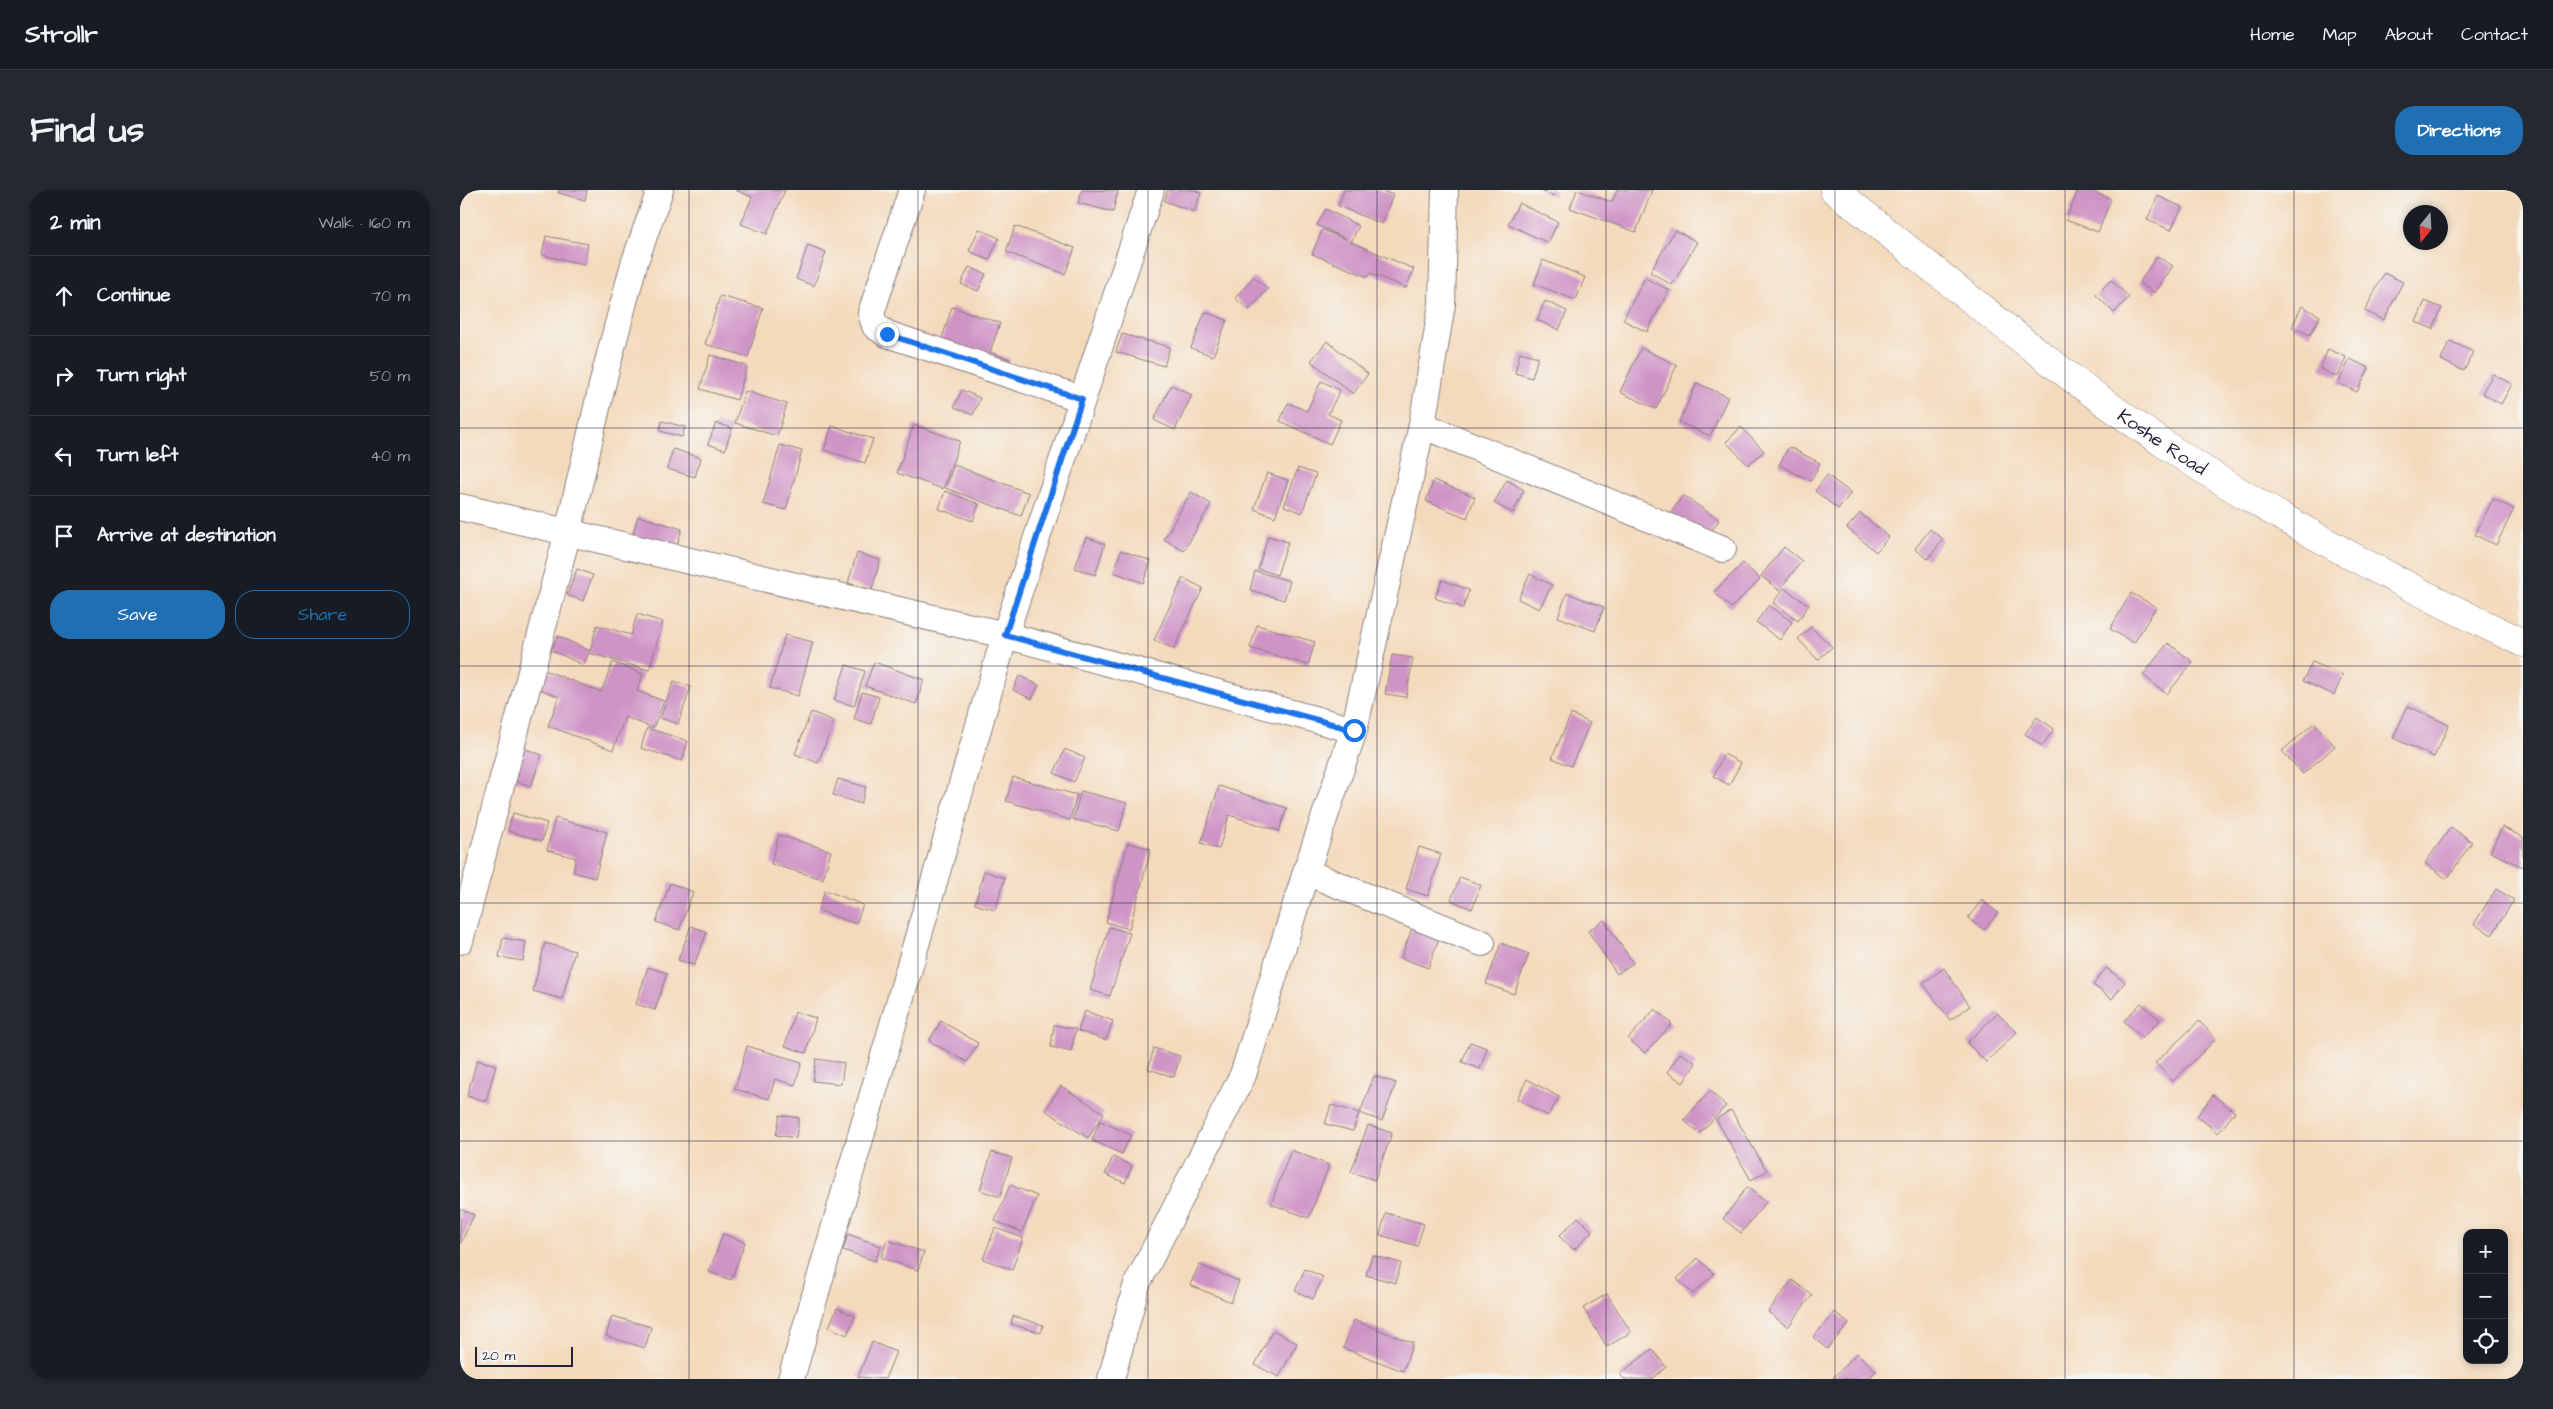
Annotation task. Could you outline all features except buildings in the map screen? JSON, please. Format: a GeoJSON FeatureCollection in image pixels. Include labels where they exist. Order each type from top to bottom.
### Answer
{"type":"FeatureCollection","features":[{"type":"Feature","properties":{"kind":"main road","name":"Koshe Road"},"geometry":{"type":"LineString","coordinates":[[1834,190],[2020,338],[2172,449],[2286,518],[2377,569],[2523,643]]}},
{"type":"Feature","properties":{"kind":"street"},"geometry":{"type":"LineString","coordinates":[[460,941],[568,532],[605,373],[632,274],[660,190]]}},
{"type":"Feature","properties":{"kind":"street"},"geometry":{"type":"LineString","coordinates":[[912,190],[871,312],[875,326],[887,334],[1082,399]]}},
{"type":"Feature","properties":{"kind":"street"},"geometry":{"type":"LineString","coordinates":[[792,1379],[1005,635],[1151,190]]}},
{"type":"Feature","properties":{"kind":"street"},"geometry":{"type":"LineString","coordinates":[[1111,1379],[1137,1284],[1244,1076],[1306,872],[1354,730],[1422,425],[1442,304],[1445,190]]}},
{"type":"Feature","properties":{"kind":"street"},"geometry":{"type":"LineString","coordinates":[[1422,425],[1723,549]]}},
{"type":"Feature","properties":{"kind":"street"},"geometry":{"type":"LineString","coordinates":[[460,507],[1005,635],[1354,730]]}},
{"type":"Feature","properties":{"kind":"street"},"geometry":{"type":"LineString","coordinates":[[1306,872],[1482,943]]}},
{"type":"Feature","properties":{"kind":"route"},"geometry":{"type":"LineString","coordinates":[[887,334],[1082,399],[1005,635],[1354,730]]}}]}
